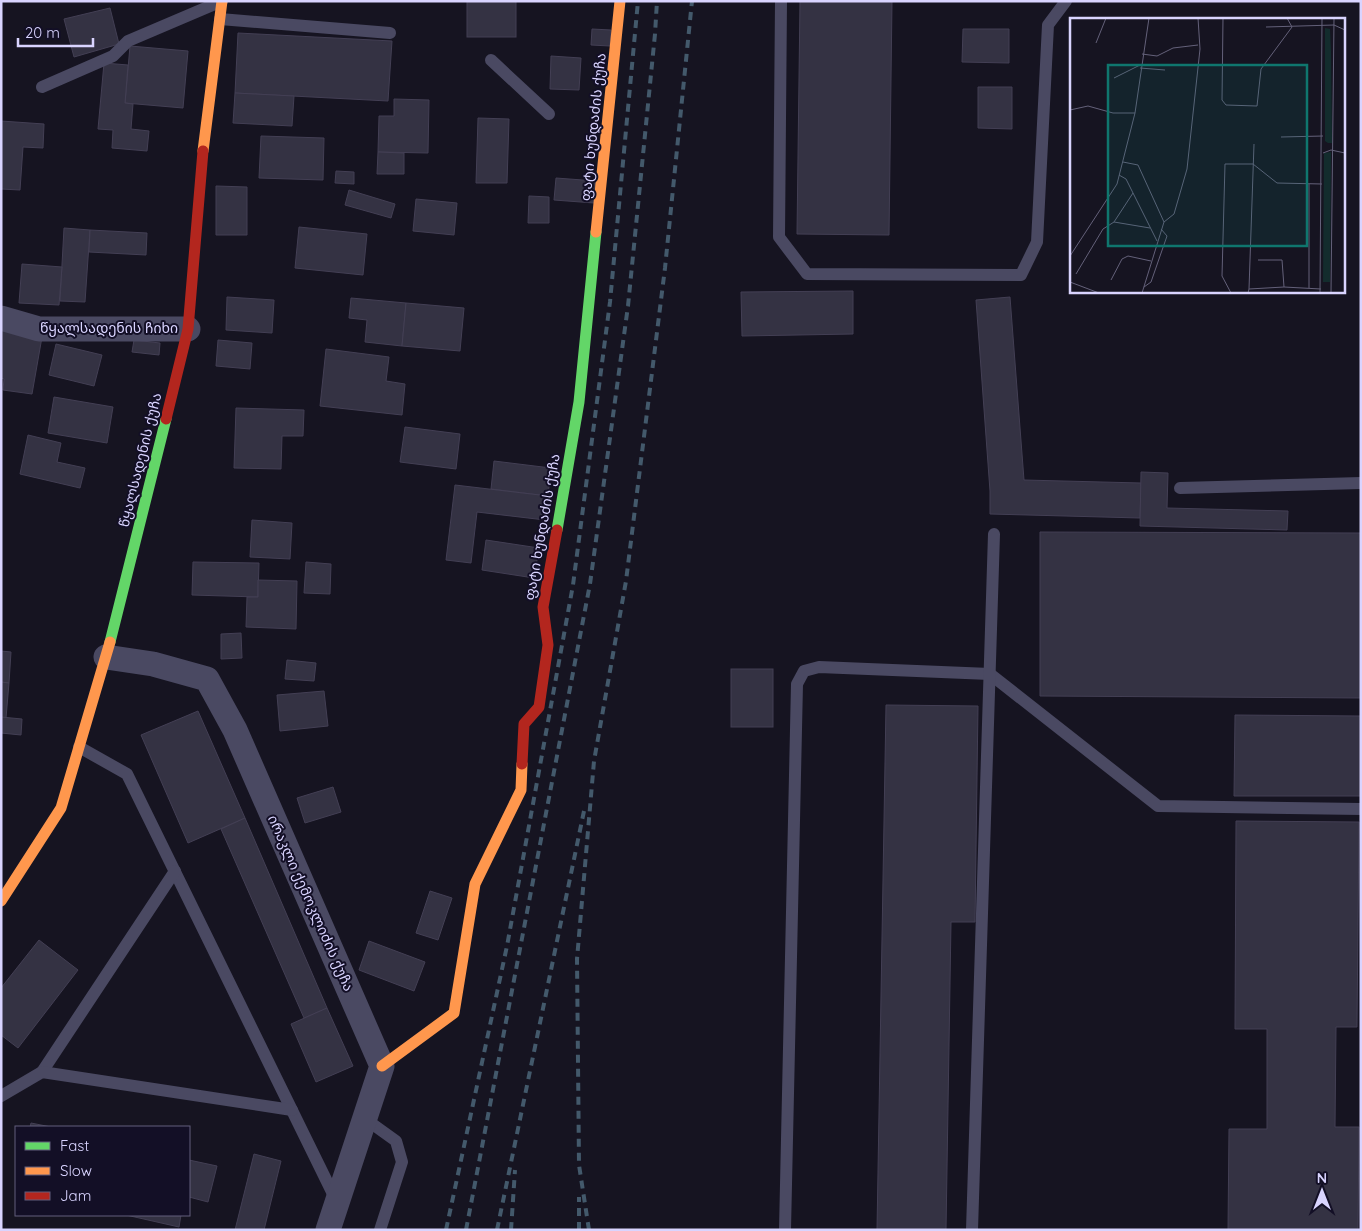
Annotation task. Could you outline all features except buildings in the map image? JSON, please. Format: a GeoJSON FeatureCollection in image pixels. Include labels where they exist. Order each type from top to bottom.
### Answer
{"type":"FeatureCollection","features":[{"type":"Feature","properties":{"kind":"street","name":"წყალსადენის ქუჩა"},"geometry":{"type":"LineString","coordinates":[[1,901],[62,808],[106,657],[188,329],[205,134],[222,1]]}},
{"type":"Feature","properties":{"kind":"street","name":"ფატი ხუნდაძის ქუჩა"},"geometry":{"type":"LineString","coordinates":[[382,1066],[454,1013],[475,884],[521,790],[524,724],[539,707],[548,645],[543,607],[579,402],[620,1]]}},
{"type":"Feature","properties":{"kind":"street","name":"წყალსადენის ჩიხი"},"geometry":{"type":"LineString","coordinates":[[1,318],[39,329],[188,329]]}},
{"type":"Feature","properties":{"kind":"street","name":"ირაკლი ქემოკლიძის ქუჩა"},"geometry":{"type":"LineString","coordinates":[[106,657],[153,664],[207,679],[235,730],[382,1066]]}},
{"type":"Feature","properties":{"kind":"street"},"geometry":{"type":"LineString","coordinates":[[328,1230],[336,1200],[382,1066]]}},
{"type":"Feature","properties":{"kind":"lane"},"geometry":{"type":"LineString","coordinates":[[42,87],[113,56],[128,41],[222,1]]}},
{"type":"Feature","properties":{"kind":"lane"},"geometry":{"type":"LineString","coordinates":[[781,1],[779,238],[807,274],[1021,275],[1036,242],[1048,25],[1066,1]]}},
{"type":"Feature","properties":{"kind":"lane"},"geometry":{"type":"LineString","coordinates":[[220,20],[390,33]]}},
{"type":"Feature","properties":{"kind":"lane"},"geometry":{"type":"LineString","coordinates":[[491,60],[549,114]]}},
{"type":"Feature","properties":{"kind":"lane"},"geometry":{"type":"LineString","coordinates":[[1180,488],[1361,483]]}},
{"type":"Feature","properties":{"kind":"lane"},"geometry":{"type":"LineString","coordinates":[[972,1230],[994,534]]}},
{"type":"Feature","properties":{"kind":"lane"},"geometry":{"type":"LineString","coordinates":[[785,1230],[797,684],[804,671],[820,666],[990,674],[1158,806],[1361,809]]}},
{"type":"Feature","properties":{"kind":"lane"},"geometry":{"type":"LineString","coordinates":[[79,747],[127,774],[336,1200]]}},
{"type":"Feature","properties":{"kind":"lane"},"geometry":{"type":"LineString","coordinates":[[1,1096],[42,1072],[176,871]]}},
{"type":"Feature","properties":{"kind":"lane"},"geometry":{"type":"LineString","coordinates":[[42,1072],[292,1110]]}},
{"type":"Feature","properties":{"kind":"lane"},"geometry":{"type":"LineString","coordinates":[[364,1118],[396,1141],[402,1162],[380,1230]]}},
{"type":"Feature","properties":{"kind":"railway"},"geometry":{"type":"LineString","coordinates":[[446,1230],[507,946],[573,585],[610,302],[638,1]]}},
{"type":"Feature","properties":{"kind":"railway"},"geometry":{"type":"LineString","coordinates":[[466,1230],[590,584],[628,306],[657,1]]}},
{"type":"Feature","properties":{"kind":"railway"},"geometry":{"type":"LineString","coordinates":[[589,1230],[579,1165],[577,959],[594,761],[626,581],[665,268],[692,1]]}},
{"type":"Feature","properties":{"kind":"railway"},"geometry":{"type":"LineString","coordinates":[[497,1230],[584,811]]}},
{"type":"Feature","properties":{"kind":"railway"},"geometry":{"type":"LineString","coordinates":[[511,1230],[515,1170]]}},
{"type":"Feature","properties":{"kind":"railway"},"geometry":{"type":"LineString","coordinates":[[579,1197],[579,1230]]}},
{"type":"Feature","properties":{"kind":"traffic: fast"},"geometry":{"type":"LineString","coordinates":[[557,530],[579,402],[596,232]]}},
{"type":"Feature","properties":{"kind":"traffic: fast"},"geometry":{"type":"LineString","coordinates":[[110,642],[166,419]]}},
{"type":"Feature","properties":{"kind":"traffic: slow"},"geometry":{"type":"LineString","coordinates":[[203,151],[222,1]]}},
{"type":"Feature","properties":{"kind":"traffic: slow"},"geometry":{"type":"LineString","coordinates":[[596,232],[620,1]]}},
{"type":"Feature","properties":{"kind":"traffic: slow"},"geometry":{"type":"LineString","coordinates":[[1,901],[61,808],[110,642]]}},
{"type":"Feature","properties":{"kind":"traffic: slow"},"geometry":{"type":"LineString","coordinates":[[382,1066],[454,1013],[475,884],[521,790],[522,764]]}},
{"type":"Feature","properties":{"kind":"traffic: jam"},"geometry":{"type":"LineString","coordinates":[[166,419],[188,329],[203,151]]}},
{"type":"Feature","properties":{"kind":"traffic: jam"},"geometry":{"type":"LineString","coordinates":[[522,764],[524,724],[539,707],[548,645],[543,607],[557,530]]}}]}
